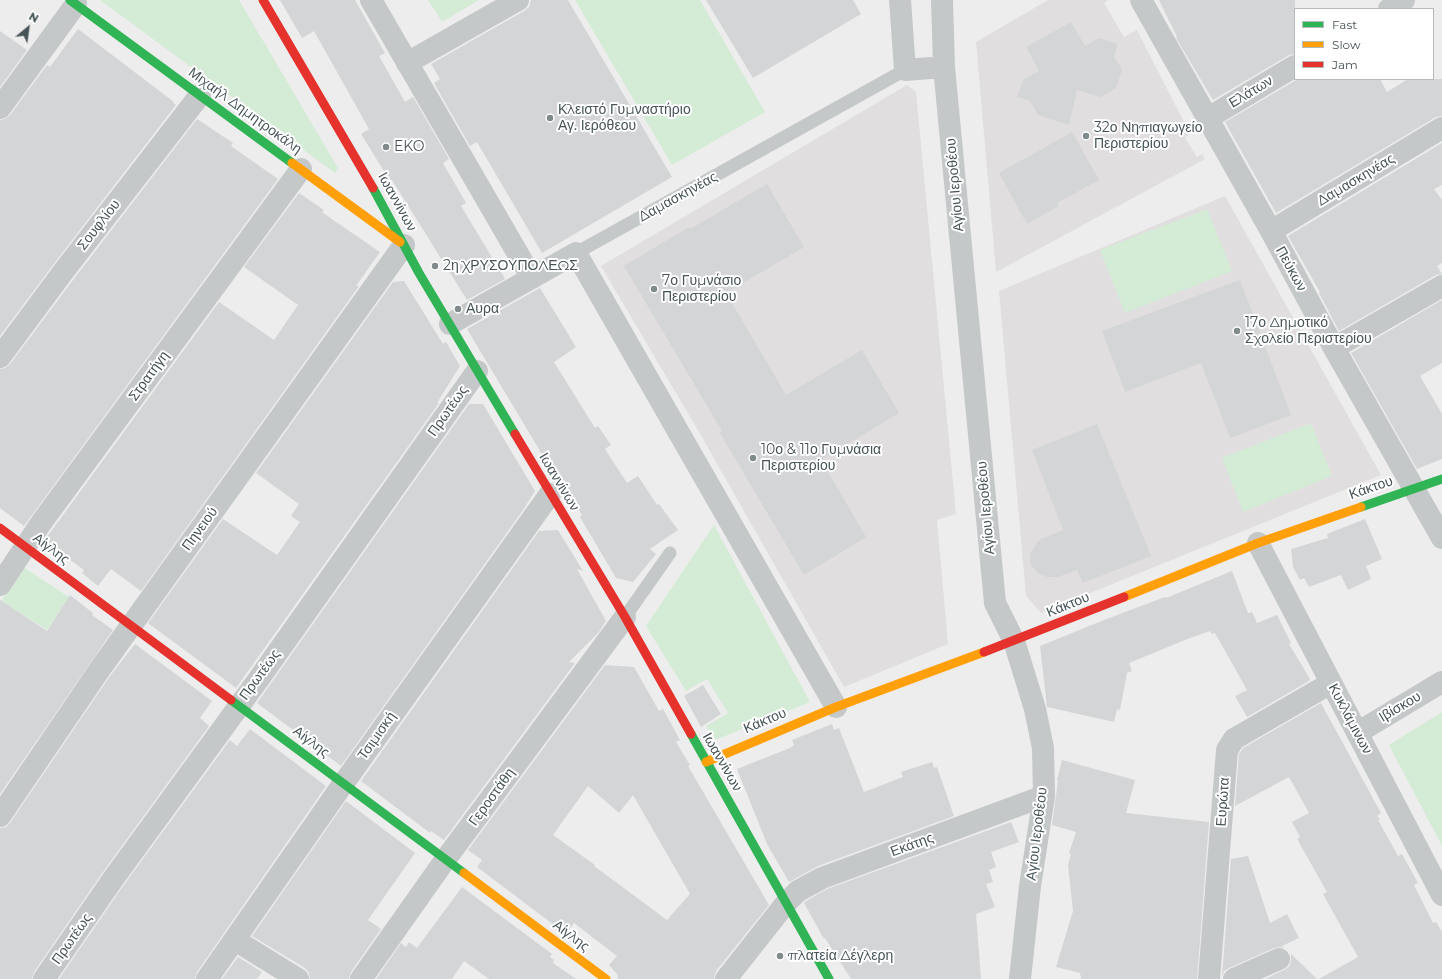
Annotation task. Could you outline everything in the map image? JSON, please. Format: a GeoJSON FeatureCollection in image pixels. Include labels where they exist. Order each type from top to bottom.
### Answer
{"type":"FeatureCollection","features":[{"type":"Feature","properties":{"kind":"street","name":"Ιωαννίνων"},"geometry":{"type":"LineString","coordinates":[[263,0],[375,191],[404,245],[477,371],[625,617],[829,979]]}},
{"type":"Feature","properties":{"kind":"street"},"geometry":{"type":"LineString","coordinates":[[371,0],[532,278]]}},
{"type":"Feature","properties":{"kind":"street"},"geometry":{"type":"LineString","coordinates":[[407,63],[518,0]]}},
{"type":"Feature","properties":{"kind":"street"},"geometry":{"type":"LineString","coordinates":[[900,0],[905,70],[944,67]]}},
{"type":"Feature","properties":{"kind":"street","name":"Αγίου Ιεροθέου"},"geometry":{"type":"LineString","coordinates":[[942,0],[944,67],[995,603],[1014,641],[1036,709],[1043,748],[1044,796],[1030,886],[1020,979]]}},
{"type":"Feature","properties":{"kind":"street","name":"Πεύκων"},"geometry":{"type":"LineString","coordinates":[[1141,0],[1208,118],[1334,348],[1442,538]]}},
{"type":"Feature","properties":{"kind":"street"},"geometry":{"type":"LineString","coordinates":[[1391,8],[1404,0]]}},
{"type":"Feature","properties":{"kind":"street","name":"Μιχαήλ Δημητροκάλη"},"geometry":{"type":"LineString","coordinates":[[73,2],[404,245]]}},
{"type":"Feature","properties":{"kind":"street"},"geometry":{"type":"LineString","coordinates":[[0,108],[73,2]]}},
{"type":"Feature","properties":{"kind":"street","name":"Ελάτων"},"geometry":{"type":"LineString","coordinates":[[1208,118],[1294,67]]}},
{"type":"Feature","properties":{"kind":"street","name":"Σουφλίου"},"geometry":{"type":"LineString","coordinates":[[0,357],[63,272],[200,95]]}},
{"type":"Feature","properties":{"kind":"street","name":"Δαμασκηνέας"},"geometry":{"type":"LineString","coordinates":[[1271,232],[1442,128]]}},
{"type":"Feature","properties":{"kind":"street","name":"Στρατήγη"},"geometry":{"type":"LineString","coordinates":[[0,586],[51,510],[301,169]]}},
{"type":"Feature","properties":{"kind":"street","name":"Πηνειού"},"geometry":{"type":"LineString","coordinates":[[0,816],[100,668],[404,245]]}},
{"type":"Feature","properties":{"kind":"street"},"geometry":{"type":"LineString","coordinates":[[576,254],[836,707]]}},
{"type":"Feature","properties":{"kind":"street","name":"Δαμασκηνέας"},"geometry":{"type":"LineString","coordinates":[[450,324],[576,254]]}},
{"type":"Feature","properties":{"kind":"street"},"geometry":{"type":"LineString","coordinates":[[1334,348],[1442,286]]}},
{"type":"Feature","properties":{"kind":"street","name":"Πρωτέως"},"geometry":{"type":"LineString","coordinates":[[44,979],[113,879],[262,674],[477,371]]}},
{"type":"Feature","properties":{"kind":"street","name":"Κάκτου"},"geometry":{"type":"LineString","coordinates":[[706,762],[836,707],[1014,641],[1258,543],[1414,488],[1442,480]]}},
{"type":"Feature","properties":{"kind":"street","name":"Τσιμισκή"},"geometry":{"type":"LineString","coordinates":[[207,979],[343,784],[550,494]]}},
{"type":"Feature","properties":{"kind":"street","name":"Αίγλης"},"geometry":{"type":"LineString","coordinates":[[0,528],[606,979]]}},
{"type":"Feature","properties":{"kind":"street","name":"Κυκλάμινων"},"geometry":{"type":"LineString","coordinates":[[1258,543],[1442,894]]}},
{"type":"Feature","properties":{"kind":"street","name":"Γεροστάθη"},"geometry":{"type":"LineString","coordinates":[[361,979],[446,860],[625,617]]}},
{"type":"Feature","properties":{"kind":"street","name":"Ιβίσκου"},"geometry":{"type":"LineString","coordinates":[[1357,733],[1442,682]]}},
{"type":"Feature","properties":{"kind":"street","name":"Ευρώτα"},"geometry":{"type":"LineString","coordinates":[[1209,979],[1227,750],[1234,739],[1331,683]]}},
{"type":"Feature","properties":{"kind":"street","name":"Εκάτης"},"geometry":{"type":"LineString","coordinates":[[726,979],[786,903],[798,891],[822,878],[1044,796]]}},
{"type":"Feature","properties":{"kind":"street"},"geometry":{"type":"LineString","coordinates":[[235,940],[298,979]]}},
{"type":"Feature","properties":{"kind":"street"},"geometry":{"type":"LineString","coordinates":[[1234,979],[1279,959]]}},
{"type":"Feature","properties":{"kind":"lane","name":"Δαμασκηνέας"},"geometry":{"type":"LineString","coordinates":[[576,254],[905,70]]}},
{"type":"Feature","properties":{"kind":"lane"},"geometry":{"type":"LineString","coordinates":[[625,617],[670,552]]}},
{"type":"Feature","properties":{"kind":"shaded area","name":"32ο Νηπιαγωγείο Περιστερίου"},"geometry":{"type":"Polygon","coordinates":[[[1048,0],[1108,0],[1104,3],[1124,37],[1137,30],[1190,134],[1185,138],[1197,157],[1202,154],[1205,159],[996,272],[976,42],[1048,0]]]}},
{"type":"Feature","properties":{"kind":"shaded area"},"geometry":{"type":"Polygon","coordinates":[[[907,85],[916,92],[956,514],[937,520],[948,644],[844,687],[699,432],[601,266],[907,85]]]}},
{"type":"Feature","properties":{"kind":"shaded area"},"geometry":{"type":"Polygon","coordinates":[[[1225,196],[1381,475],[1041,613],[1026,596],[999,291],[1225,196]]]}},
{"type":"Feature","properties":{"kind":"green space"},"geometry":{"type":"Polygon","coordinates":[[[100,0],[239,0],[338,168],[335,173],[100,0]]]}},
{"type":"Feature","properties":{"kind":"green space"},"geometry":{"type":"Polygon","coordinates":[[[428,0],[479,0],[442,22],[428,0]]]}},
{"type":"Feature","properties":{"kind":"green space"},"geometry":{"type":"Polygon","coordinates":[[[575,0],[700,0],[765,112],[672,165],[575,0]]]}},
{"type":"Feature","properties":{"kind":"green space"},"geometry":{"type":"Polygon","coordinates":[[[1207,209],[1232,271],[1125,313],[1100,250],[1207,209]]]}},
{"type":"Feature","properties":{"kind":"green space"},"geometry":{"type":"Polygon","coordinates":[[[1311,423],[1332,476],[1243,512],[1222,458],[1311,423]]]}},
{"type":"Feature","properties":{"kind":"green space"},"geometry":{"type":"Polygon","coordinates":[[[714,525],[810,702],[715,740],[706,726],[728,713],[707,679],[686,691],[646,626],[714,525]]]}},
{"type":"Feature","properties":{"kind":"green space"},"geometry":{"type":"Polygon","coordinates":[[[23,567],[69,597],[47,630],[1,601],[23,567]]]}},
{"type":"Feature","properties":{"kind":"green space"},"geometry":{"type":"Polygon","coordinates":[[[1442,712],[1442,846],[1389,745],[1442,712]]]}},
{"type":"Feature","properties":{"kind":"building"},"geometry":{"type":"Polygon","coordinates":[[[280,0],[355,0],[385,53],[379,56],[405,102],[413,97],[449,159],[443,163],[466,203],[461,206],[505,279],[467,300],[392,180],[390,181],[361,134],[369,129],[314,31],[302,38],[280,0]]]}},
{"type":"Feature","properties":{"kind":"building","name":"Κλειστό Γυμναστήριο Αγ. Ιερόθεου"},"geometry":{"type":"Polygon","coordinates":[[[531,0],[568,0],[672,177],[542,253],[477,142],[470,146],[434,83],[440,79],[431,64],[524,11],[529,7],[531,0]]]}},
{"type":"Feature","properties":{"kind":"building"},"geometry":{"type":"Polygon","coordinates":[[[706,0],[853,0],[861,14],[753,78],[706,0]]]}},
{"type":"Feature","properties":{"kind":"building"},"geometry":{"type":"Polygon","coordinates":[[[1159,0],[1295,0],[1294,54],[1289,55],[1213,100],[1176,38],[1177,37],[1159,0]]]}},
{"type":"Feature","properties":{"kind":"building"},"geometry":{"type":"Polygon","coordinates":[[[1071,22],[1085,46],[1099,38],[1118,44],[1114,56],[1122,70],[1116,88],[1100,97],[1077,90],[1069,125],[1038,115],[1030,101],[1017,97],[1024,79],[1039,71],[1026,47],[1071,22]]]}},
{"type":"Feature","properties":{"kind":"building"},"geometry":{"type":"Polygon","coordinates":[[[78,29],[176,105],[0,336],[0,120],[5,119],[10,115],[47,65],[50,67],[78,29]]]}},
{"type":"Feature","properties":{"kind":"building"},"geometry":{"type":"Polygon","coordinates":[[[0,31],[27,50],[0,87],[0,31]]]}},
{"type":"Feature","properties":{"kind":"building"},"geometry":{"type":"Polygon","coordinates":[[[1442,79],[1442,116],[1436,117],[1276,213],[1225,122],[1296,80],[1381,80],[1387,92],[1406,80],[1442,79]]]}},
{"type":"Feature","properties":{"kind":"building"},"geometry":{"type":"Polygon","coordinates":[[[197,119],[233,143],[231,146],[278,179],[24,526],[0,508],[0,369],[5,368],[10,364],[197,119]]]}},
{"type":"Feature","properties":{"kind":"building"},"geometry":{"type":"Polygon","coordinates":[[[1072,132],[1099,180],[1057,203],[1059,206],[1027,224],[999,173],[1072,132]]]}},
{"type":"Feature","properties":{"kind":"building"},"geometry":{"type":"Polygon","coordinates":[[[1442,143],[1442,185],[1434,189],[1442,200],[1442,263],[1437,266],[1442,274],[1436,275],[1339,331],[1319,293],[1320,292],[1288,236],[1442,143]]]}},
{"type":"Feature","properties":{"kind":"building"},"geometry":{"type":"Polygon","coordinates":[[[767,184],[804,247],[726,293],[786,395],[862,350],[899,413],[821,460],[866,537],[804,575],[720,433],[722,431],[624,266],[689,227],[690,229],[767,184]]]}},
{"type":"Feature","properties":{"kind":"building"},"geometry":{"type":"Polygon","coordinates":[[[299,193],[324,210],[322,212],[380,252],[356,286],[359,286],[141,591],[111,569],[98,586],[82,573],[84,570],[44,541],[219,302],[274,340],[298,305],[244,267],[299,193]]]}},
{"type":"Feature","properties":{"kind":"building"},"geometry":{"type":"Polygon","coordinates":[[[1240,280],[1291,415],[1230,438],[1201,363],[1125,392],[1102,331],[1240,280]]]}},
{"type":"Feature","properties":{"kind":"building"},"geometry":{"type":"Polygon","coordinates":[[[404,281],[443,344],[446,342],[460,366],[437,403],[439,403],[236,688],[148,623],[223,519],[277,555],[300,522],[291,516],[299,504],[256,473],[393,282],[404,281]]]}},
{"type":"Feature","properties":{"kind":"building"},"geometry":{"type":"Polygon","coordinates":[[[540,288],[576,347],[554,362],[595,428],[598,426],[611,445],[605,449],[627,483],[638,476],[657,505],[659,504],[678,530],[650,549],[656,554],[633,582],[616,578],[580,517],[582,515],[550,465],[549,466],[467,329],[540,288]]]}},
{"type":"Feature","properties":{"kind":"building"},"geometry":{"type":"Polygon","coordinates":[[[1442,300],[1442,363],[1420,376],[1442,414],[1442,459],[1417,469],[1351,353],[1442,300]]]}},
{"type":"Feature","properties":{"kind":"building"},"geometry":{"type":"Polygon","coordinates":[[[469,404],[483,404],[535,491],[341,766],[257,703],[469,404]]]}},
{"type":"Feature","properties":{"kind":"building"},"geometry":{"type":"Polygon","coordinates":[[[1097,424],[1151,556],[1083,583],[1077,570],[1058,577],[1047,577],[1038,573],[1031,565],[1030,554],[1041,539],[1063,530],[1032,450],[1097,424]]]}},
{"type":"Feature","properties":{"kind":"building"},"geometry":{"type":"Polygon","coordinates":[[[1365,519],[1382,559],[1366,566],[1371,579],[1348,590],[1341,575],[1309,587],[1304,578],[1300,580],[1293,567],[1291,549],[1328,538],[1327,534],[1365,519]]]}},
{"type":"Feature","properties":{"kind":"building"},"geometry":{"type":"Polygon","coordinates":[[[558,530],[583,571],[577,569],[606,621],[599,632],[569,662],[575,663],[444,840],[431,831],[430,833],[361,781],[539,531],[558,530]]]}},
{"type":"Feature","properties":{"kind":"building"},"geometry":{"type":"Polygon","coordinates":[[[1232,571],[1248,613],[1252,612],[1257,623],[1277,615],[1291,643],[1289,644],[1310,679],[1309,681],[1247,717],[1235,696],[1247,690],[1215,633],[1212,634],[1210,631],[1129,663],[1132,671],[1127,673],[1120,710],[1117,709],[1114,722],[1047,707],[1040,646],[1232,571]]]}},
{"type":"Feature","properties":{"kind":"building"},"geometry":{"type":"Polygon","coordinates":[[[70,595],[93,613],[92,615],[113,630],[0,794],[0,600],[47,631],[70,595]]]}},
{"type":"Feature","properties":{"kind":"building"},"geometry":{"type":"Polygon","coordinates":[[[135,644],[212,701],[200,718],[209,726],[103,872],[34,972],[32,979],[0,979],[0,828],[6,827],[10,823],[110,676],[135,644]]]}},
{"type":"Feature","properties":{"kind":"building"},"geometry":{"type":"Polygon","coordinates":[[[605,665],[634,667],[659,711],[663,709],[680,740],[676,742],[690,765],[688,766],[769,905],[716,971],[714,979],[618,979],[617,974],[609,965],[617,956],[574,923],[566,934],[477,867],[482,860],[468,850],[605,665]],[[588,786],[553,835],[667,920],[690,894],[633,795],[619,813],[588,786]]]}},
{"type":"Feature","properties":{"kind":"building"},"geometry":{"type":"Polygon","coordinates":[[[703,685],[721,714],[701,727],[684,696],[703,685]]]}},
{"type":"Feature","properties":{"kind":"building"},"geometry":{"type":"Polygon","coordinates":[[[1321,703],[1381,813],[1377,816],[1380,819],[1378,820],[1398,856],[1402,854],[1418,883],[1414,885],[1433,923],[1436,922],[1442,932],[1442,979],[1319,979],[1358,957],[1323,894],[1327,892],[1297,839],[1300,837],[1292,822],[1309,813],[1289,777],[1235,806],[1239,754],[1243,748],[1321,703]]]}},
{"type":"Feature","properties":{"kind":"building"},"geometry":{"type":"Polygon","coordinates":[[[832,724],[834,730],[839,728],[864,792],[903,777],[901,772],[932,762],[934,768],[937,767],[954,816],[818,866],[789,882],[767,844],[737,769],[790,748],[794,745],[792,740],[832,724]]]}},
{"type":"Feature","properties":{"kind":"building"},"geometry":{"type":"Polygon","coordinates":[[[250,729],[326,786],[197,972],[195,979],[59,979],[123,886],[230,740],[237,746],[250,729]]]}},
{"type":"Feature","properties":{"kind":"building"},"geometry":{"type":"Polygon","coordinates":[[[1062,760],[1135,780],[1126,813],[1209,822],[1197,979],[1081,979],[1080,973],[1056,967],[1073,911],[1068,865],[1071,854],[1069,853],[1076,832],[1052,825],[1057,780],[1062,760]]]}},
{"type":"Feature","properties":{"kind":"building"},"geometry":{"type":"Polygon","coordinates":[[[346,801],[415,853],[368,920],[381,929],[351,972],[349,979],[310,979],[309,973],[305,968],[252,936],[346,801]]]}},
{"type":"Feature","properties":{"kind":"building"},"geometry":{"type":"Polygon","coordinates":[[[1011,822],[1019,842],[991,852],[996,867],[989,870],[993,882],[986,884],[995,907],[976,914],[981,979],[851,979],[825,938],[824,939],[804,903],[806,901],[827,889],[1011,822]]]}},
{"type":"Feature","properties":{"kind":"building"},"geometry":{"type":"Polygon","coordinates":[[[1248,856],[1270,923],[1287,914],[1299,938],[1282,946],[1284,948],[1274,948],[1229,968],[1224,971],[1222,977],[1231,859],[1248,856]]]}},
{"type":"Feature","properties":{"kind":"building"},"geometry":{"type":"Polygon","coordinates":[[[462,887],[552,954],[550,957],[554,960],[553,963],[576,979],[489,979],[464,961],[452,979],[376,979],[401,943],[406,947],[409,942],[417,948],[462,887]]]}},
{"type":"Feature","properties":{"kind":"building"},"geometry":{"type":"Polygon","coordinates":[[[1291,954],[1317,979],[1265,979],[1289,967],[1291,954]]]}},
{"type":"Feature","properties":{"kind":"building"},"geometry":{"type":"Polygon","coordinates":[[[238,957],[262,972],[257,979],[222,979],[238,957]]]}},
{"type":"Feature","properties":{"kind":"traffic: fast"},"geometry":{"type":"LineString","coordinates":[[70,0],[292,163]]}},
{"type":"Feature","properties":{"kind":"traffic: fast"},"geometry":{"type":"LineString","coordinates":[[373,188],[419,273],[515,434]]}},
{"type":"Feature","properties":{"kind":"traffic: fast"},"geometry":{"type":"LineString","coordinates":[[1361,507],[1442,479]]}},
{"type":"Feature","properties":{"kind":"traffic: fast"},"geometry":{"type":"LineString","coordinates":[[231,700],[464,873]]}},
{"type":"Feature","properties":{"kind":"traffic: fast"},"geometry":{"type":"LineString","coordinates":[[691,734],[829,979]]}},
{"type":"Feature","properties":{"kind":"traffic: slow"},"geometry":{"type":"LineString","coordinates":[[292,163],[400,242]]}},
{"type":"Feature","properties":{"kind":"traffic: slow"},"geometry":{"type":"LineString","coordinates":[[1124,597],[1258,543],[1361,507]]}},
{"type":"Feature","properties":{"kind":"traffic: slow"},"geometry":{"type":"LineString","coordinates":[[706,762],[836,707],[984,652]]}},
{"type":"Feature","properties":{"kind":"traffic: slow"},"geometry":{"type":"LineString","coordinates":[[464,873],[606,979]]}},
{"type":"Feature","properties":{"kind":"traffic: jam"},"geometry":{"type":"LineString","coordinates":[[263,0],[373,188]]}},
{"type":"Feature","properties":{"kind":"traffic: jam"},"geometry":{"type":"LineString","coordinates":[[515,434],[625,617],[691,734]]}},
{"type":"Feature","properties":{"kind":"traffic: jam"},"geometry":{"type":"LineString","coordinates":[[0,528],[231,700]]}},
{"type":"Feature","properties":{"kind":"traffic: jam"},"geometry":{"type":"LineString","coordinates":[[984,652],[1124,597]]}},
{"type":"Feature","properties":{"kind":"place","name":"Κλειστό Γυμναστήριο Αγ. Ιερόθεου"},"geometry":{"type":"Point","coordinates":[550,118]}},
{"type":"Feature","properties":{"kind":"place","name":"32ο Νηπιαγωγείο Περιστερίου"},"geometry":{"type":"Point","coordinates":[1086,136]}},
{"type":"Feature","properties":{"kind":"place","name":"EKO"},"geometry":{"type":"Point","coordinates":[386,147]}},
{"type":"Feature","properties":{"kind":"place","name":"2η ΧΡΥΣΟΥΠΟΛΕΩΣ"},"geometry":{"type":"Point","coordinates":[435,266]}},
{"type":"Feature","properties":{"kind":"place","name":"7ο Γυμνάσιο Περιστερίου"},"geometry":{"type":"Point","coordinates":[654,289]}},
{"type":"Feature","properties":{"kind":"place","name":"Αυρα"},"geometry":{"type":"Point","coordinates":[458,309]}},
{"type":"Feature","properties":{"kind":"place","name":"17ο Δημοτικό Σχολείο Περιστερίου"},"geometry":{"type":"Point","coordinates":[1237,331]}},
{"type":"Feature","properties":{"kind":"place","name":"10ο & 11ο Γυμνάσια Περιστερίου"},"geometry":{"type":"Point","coordinates":[753,458]}},
{"type":"Feature","properties":{"kind":"place","name":"πλατεία Δέγλερη"},"geometry":{"type":"Point","coordinates":[780,956]}}]}
